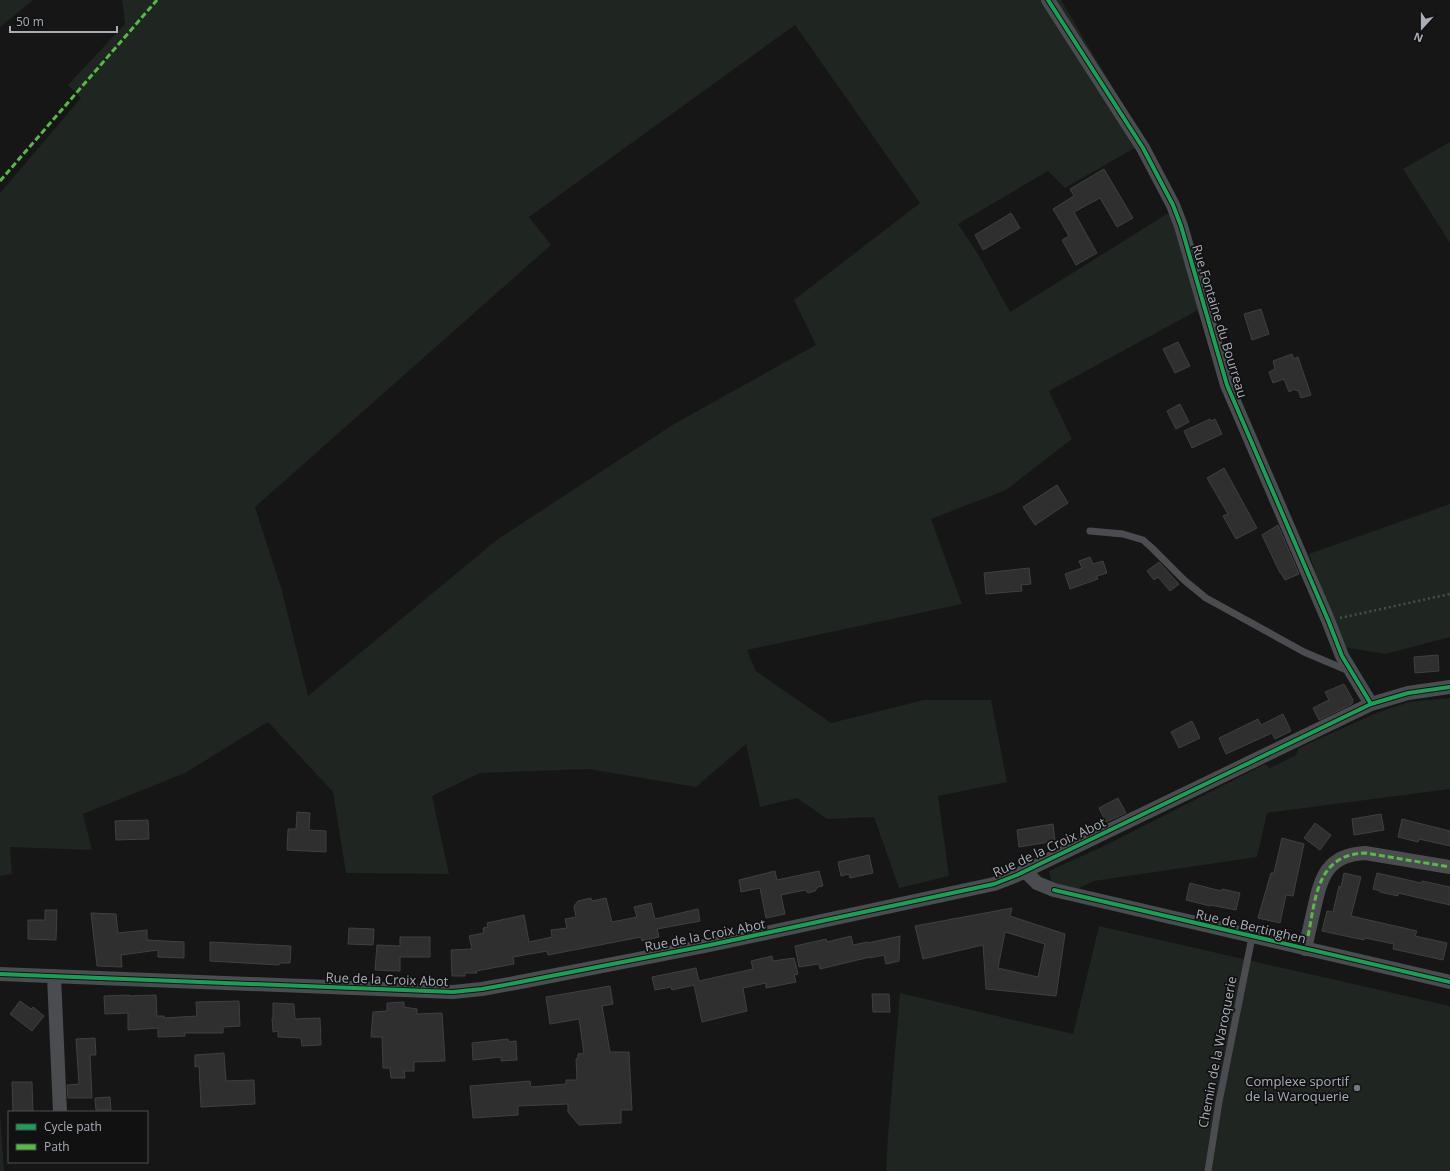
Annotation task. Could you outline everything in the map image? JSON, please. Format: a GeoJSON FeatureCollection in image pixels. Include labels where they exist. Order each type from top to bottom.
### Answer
{"type":"FeatureCollection","features":[{"type":"Feature","properties":{"kind":"street","name":"Rue Fontaine du Bourreau"},"geometry":{"type":"LineString","coordinates":[[1048,0],[1143,148],[1173,205],[1181,226],[1227,385],[1342,656],[1371,704]]}},
{"type":"Feature","properties":{"kind":"street","name":"Rue de la Croix Abot"},"geometry":{"type":"LineString","coordinates":[[0,974],[431,992],[467,990],[515,983],[710,945],[994,884],[1025,872],[1371,704],[1392,696],[1450,687]]}},
{"type":"Feature","properties":{"kind":"street"},"geometry":{"type":"LineString","coordinates":[[1305,949],[1321,880],[1332,864],[1353,854],[1365,853],[1450,867]]}},
{"type":"Feature","properties":{"kind":"street","name":"Rue de Bertinghen"},"geometry":{"type":"LineString","coordinates":[[1025,872],[1037,883],[1051,889],[1450,982]]}},
{"type":"Feature","properties":{"kind":"street"},"geometry":{"type":"LineString","coordinates":[[54,976],[60,1111]]}},
{"type":"Feature","properties":{"kind":"lane"},"geometry":{"type":"LineString","coordinates":[[1090,531],[1123,534],[1143,540],[1184,580],[1206,598],[1304,652],[1350,671]]}},
{"type":"Feature","properties":{"kind":"lane","name":"Chemin de la Waroquerie"},"geometry":{"type":"LineString","coordinates":[[1208,1171],[1219,1102],[1252,937]]}},
{"type":"Feature","properties":{"kind":"path"},"geometry":{"type":"LineString","coordinates":[[1328,620],[1450,594]]}},
{"type":"Feature","properties":{"kind":"shaded area"},"geometry":{"type":"Polygon","coordinates":[[[0,0],[33,0],[0,27],[0,0]]]}},
{"type":"Feature","properties":{"kind":"shaded area"},"geometry":{"type":"Polygon","coordinates":[[[122,0],[1061,0],[1145,142],[1065,188],[1048,171],[958,224],[978,254],[1010,312],[1178,207],[1201,277],[1215,301],[1049,391],[1072,439],[1006,490],[931,519],[962,604],[747,650],[756,671],[831,723],[924,700],[991,700],[1007,782],[938,796],[949,876],[899,888],[874,817],[827,819],[797,798],[760,807],[746,744],[696,787],[589,769],[480,773],[432,796],[449,874],[346,873],[333,792],[268,722],[185,773],[83,814],[92,850],[10,847],[12,874],[0,876],[0,193],[81,98],[68,85],[125,24],[122,0]],[[795,25],[529,217],[551,245],[255,507],[282,591],[308,696],[498,539],[674,424],[816,345],[794,300],[920,203],[795,25]]]}},
{"type":"Feature","properties":{"kind":"shaded area"},"geometry":{"type":"Polygon","coordinates":[[[1450,142],[1450,243],[1403,169],[1450,142]]]}},
{"type":"Feature","properties":{"kind":"shaded area"},"geometry":{"type":"Polygon","coordinates":[[[1450,504],[1450,637],[1385,654],[1343,647],[1309,554],[1450,504]]]}},
{"type":"Feature","properties":{"kind":"shaded area"},"geometry":{"type":"Polygon","coordinates":[[[1450,698],[1450,789],[1267,813],[1257,857],[1094,881],[1077,889],[1052,883],[1049,871],[1106,845],[1265,764],[1270,768],[1296,755],[1299,748],[1376,713],[1409,702],[1450,698]]]}},
{"type":"Feature","properties":{"kind":"shaded area"},"geometry":{"type":"Polygon","coordinates":[[[1099,926],[1450,1006],[1450,1171],[886,1171],[900,993],[1073,1034],[1099,926]]]}},
{"type":"Feature","properties":{"kind":"shaded area"},"geometry":{"type":"Polygon","coordinates":[[[0,1113],[4,1171],[0,1171],[0,1113]]]}},
{"type":"Feature","properties":{"kind":"building"},"geometry":{"type":"Polygon","coordinates":[[[1104,169],[1133,218],[1117,227],[1100,198],[1074,212],[1097,253],[1076,265],[1062,240],[1069,236],[1053,209],[1074,196],[1070,189],[1104,169]]]}},
{"type":"Feature","properties":{"kind":"building"},"geometry":{"type":"Polygon","coordinates":[[[1011,213],[1020,228],[983,250],[975,235],[1011,213]]]}},
{"type":"Feature","properties":{"kind":"building"},"geometry":{"type":"Polygon","coordinates":[[[1261,309],[1269,334],[1252,340],[1244,314],[1261,309]]]}},
{"type":"Feature","properties":{"kind":"building"},"geometry":{"type":"Polygon","coordinates":[[[1178,342],[1190,366],[1175,373],[1163,349],[1178,342]]]}},
{"type":"Feature","properties":{"kind":"building"},"geometry":{"type":"Polygon","coordinates":[[[1292,354],[1294,359],[1298,357],[1311,395],[1301,398],[1298,390],[1296,391],[1295,389],[1289,392],[1284,379],[1273,383],[1269,372],[1275,369],[1273,361],[1292,354]]]}},
{"type":"Feature","properties":{"kind":"building"},"geometry":{"type":"Polygon","coordinates":[[[1180,404],[1189,422],[1176,429],[1167,411],[1180,404]]]}},
{"type":"Feature","properties":{"kind":"building"},"geometry":{"type":"Polygon","coordinates":[[[1210,419],[1211,421],[1215,419],[1222,434],[1192,448],[1184,431],[1210,419]]]}},
{"type":"Feature","properties":{"kind":"building"},"geometry":{"type":"Polygon","coordinates":[[[1224,468],[1257,528],[1236,539],[1223,516],[1228,514],[1207,478],[1224,468]]]}},
{"type":"Feature","properties":{"kind":"building"},"geometry":{"type":"Polygon","coordinates":[[[1057,485],[1068,503],[1035,525],[1023,507],[1057,485]]]}},
{"type":"Feature","properties":{"kind":"building"},"geometry":{"type":"Polygon","coordinates":[[[1278,525],[1299,574],[1285,580],[1280,573],[1262,535],[1278,525]]]}},
{"type":"Feature","properties":{"kind":"building"},"geometry":{"type":"Polygon","coordinates":[[[1090,557],[1093,564],[1103,561],[1107,573],[1097,576],[1098,579],[1070,589],[1065,574],[1082,568],[1079,561],[1090,557]]]}},
{"type":"Feature","properties":{"kind":"building"},"geometry":{"type":"Polygon","coordinates":[[[1159,562],[1179,584],[1170,591],[1158,577],[1154,580],[1147,571],[1159,562]]]}},
{"type":"Feature","properties":{"kind":"building"},"geometry":{"type":"Polygon","coordinates":[[[1029,568],[1031,584],[1021,585],[1022,591],[986,594],[984,573],[1029,568]]]}},
{"type":"Feature","properties":{"kind":"building"},"geometry":{"type":"Polygon","coordinates":[[[1438,655],[1439,671],[1415,673],[1414,657],[1438,655]]]}},
{"type":"Feature","properties":{"kind":"building"},"geometry":{"type":"Polygon","coordinates":[[[1344,684],[1353,700],[1352,704],[1319,720],[1313,708],[1329,700],[1325,692],[1344,684]]]}},
{"type":"Feature","properties":{"kind":"building"},"geometry":{"type":"Polygon","coordinates":[[[1283,714],[1291,731],[1275,739],[1272,733],[1226,754],[1219,738],[1258,719],[1261,725],[1283,714]]]}},
{"type":"Feature","properties":{"kind":"building"},"geometry":{"type":"Polygon","coordinates":[[[1192,721],[1200,738],[1179,748],[1171,732],[1192,721]]]}},
{"type":"Feature","properties":{"kind":"building"},"geometry":{"type":"Polygon","coordinates":[[[1118,798],[1126,813],[1106,822],[1099,808],[1118,798]]]}},
{"type":"Feature","properties":{"kind":"building"},"geometry":{"type":"Polygon","coordinates":[[[297,812],[310,813],[309,830],[326,831],[326,852],[287,850],[288,829],[296,829],[297,812]]]}},
{"type":"Feature","properties":{"kind":"building"},"geometry":{"type":"Polygon","coordinates":[[[1381,814],[1384,830],[1354,835],[1352,819],[1381,814]]]}},
{"type":"Feature","properties":{"kind":"building"},"geometry":{"type":"Polygon","coordinates":[[[1402,819],[1450,831],[1450,846],[1419,839],[1418,842],[1398,837],[1402,819]]]}},
{"type":"Feature","properties":{"kind":"building"},"geometry":{"type":"Polygon","coordinates":[[[148,820],[149,839],[116,840],[115,821],[148,820]]]}},
{"type":"Feature","properties":{"kind":"building"},"geometry":{"type":"Polygon","coordinates":[[[1315,823],[1331,835],[1320,850],[1304,838],[1315,823]]]}},
{"type":"Feature","properties":{"kind":"building"},"geometry":{"type":"Polygon","coordinates":[[[1053,824],[1055,841],[1019,847],[1017,830],[1053,824]]]}},
{"type":"Feature","properties":{"kind":"building"},"geometry":{"type":"Polygon","coordinates":[[[1282,838],[1304,844],[1293,896],[1286,895],[1280,923],[1258,918],[1271,873],[1274,873],[1282,838]]]}},
{"type":"Feature","properties":{"kind":"building"},"geometry":{"type":"Polygon","coordinates":[[[869,855],[873,873],[850,878],[849,874],[841,876],[838,862],[869,855]]]}},
{"type":"Feature","properties":{"kind":"building"},"geometry":{"type":"Polygon","coordinates":[[[775,871],[777,880],[819,871],[823,886],[818,887],[815,891],[808,893],[805,890],[781,895],[785,914],[766,918],[760,888],[741,892],[739,880],[775,871]]]}},
{"type":"Feature","properties":{"kind":"building"},"geometry":{"type":"Polygon","coordinates":[[[1344,873],[1361,877],[1351,916],[1417,931],[1415,936],[1447,943],[1443,960],[1393,949],[1394,944],[1365,938],[1364,940],[1322,931],[1327,911],[1333,912],[1339,886],[1341,887],[1344,873]]]}},
{"type":"Feature","properties":{"kind":"building"},"geometry":{"type":"Polygon","coordinates":[[[1377,873],[1421,883],[1422,881],[1450,887],[1450,905],[1398,893],[1398,896],[1373,889],[1377,873]]]}},
{"type":"Feature","properties":{"kind":"building"},"geometry":{"type":"Polygon","coordinates":[[[1190,883],[1221,891],[1222,889],[1240,893],[1236,910],[1186,900],[1190,883]]]}},
{"type":"Feature","properties":{"kind":"building"},"geometry":{"type":"Polygon","coordinates":[[[591,898],[592,901],[606,898],[612,922],[637,917],[634,907],[651,903],[655,919],[698,909],[700,921],[657,929],[659,937],[642,941],[641,937],[548,955],[547,951],[513,957],[514,964],[476,971],[477,973],[465,973],[465,976],[452,976],[451,950],[472,949],[469,936],[484,933],[483,928],[488,927],[487,923],[524,915],[529,942],[552,937],[551,930],[567,928],[565,919],[576,917],[574,906],[578,901],[591,898]]]}},
{"type":"Feature","properties":{"kind":"building"},"geometry":{"type":"Polygon","coordinates":[[[1012,908],[1010,916],[1065,934],[1056,996],[986,989],[983,945],[923,959],[915,926],[1012,908]],[[1005,932],[998,968],[1038,977],[1045,944],[1005,932]]]}},
{"type":"Feature","properties":{"kind":"building"},"geometry":{"type":"Polygon","coordinates":[[[45,910],[57,910],[56,940],[28,939],[28,920],[45,920],[45,910]]]}},
{"type":"Feature","properties":{"kind":"building"},"geometry":{"type":"Polygon","coordinates":[[[91,913],[116,914],[118,933],[147,930],[147,940],[184,942],[184,958],[158,957],[158,950],[121,955],[122,967],[97,966],[91,913]]]}},
{"type":"Feature","properties":{"kind":"building"},"geometry":{"type":"Polygon","coordinates":[[[349,928],[374,929],[373,945],[348,944],[349,928]]]}},
{"type":"Feature","properties":{"kind":"building"},"geometry":{"type":"Polygon","coordinates":[[[851,936],[853,945],[900,936],[899,961],[886,964],[884,955],[820,969],[819,964],[799,967],[795,946],[826,939],[827,942],[851,936]]]}},
{"type":"Feature","properties":{"kind":"building"},"geometry":{"type":"Polygon","coordinates":[[[400,937],[430,937],[430,957],[400,957],[400,971],[375,970],[377,945],[400,946],[400,937]]]}},
{"type":"Feature","properties":{"kind":"building"},"geometry":{"type":"Polygon","coordinates":[[[210,942],[291,946],[290,963],[279,963],[279,965],[210,961],[210,942]]]}},
{"type":"Feature","properties":{"kind":"building"},"geometry":{"type":"Polygon","coordinates":[[[772,956],[773,961],[794,958],[798,974],[794,975],[796,982],[766,988],[766,983],[743,988],[747,1011],[702,1022],[694,985],[672,990],[671,987],[655,990],[652,977],[696,968],[699,981],[753,969],[751,961],[772,956]]]}},
{"type":"Feature","properties":{"kind":"building"},"geometry":{"type":"Polygon","coordinates":[[[610,986],[613,1004],[602,1006],[610,1052],[629,1052],[632,1110],[621,1110],[621,1123],[579,1125],[568,1112],[568,1104],[518,1106],[518,1115],[473,1118],[470,1086],[530,1081],[531,1087],[566,1084],[566,1080],[577,1080],[576,1059],[578,1058],[578,1054],[584,1053],[579,1019],[550,1024],[546,997],[610,986]]]}},
{"type":"Feature","properties":{"kind":"building"},"geometry":{"type":"Polygon","coordinates":[[[872,994],[889,994],[890,1012],[873,1012],[872,994]]]}},
{"type":"Feature","properties":{"kind":"building"},"geometry":{"type":"Polygon","coordinates":[[[156,995],[157,1016],[164,1016],[164,1018],[197,1016],[196,1002],[239,1001],[240,1026],[223,1027],[223,1033],[184,1033],[185,1036],[158,1037],[158,1028],[128,1030],[128,1013],[105,1014],[104,996],[156,995]]]}},
{"type":"Feature","properties":{"kind":"building"},"geometry":{"type":"Polygon","coordinates":[[[20,1001],[31,1009],[33,1007],[44,1016],[32,1031],[10,1014],[20,1001]]]}},
{"type":"Feature","properties":{"kind":"building"},"geometry":{"type":"Polygon","coordinates":[[[404,1002],[404,1007],[417,1009],[417,1014],[442,1013],[445,1061],[414,1062],[414,1071],[404,1071],[405,1078],[391,1078],[390,1068],[383,1068],[382,1037],[371,1037],[373,1012],[387,1011],[387,1003],[404,1002]]]}},
{"type":"Feature","properties":{"kind":"building"},"geometry":{"type":"Polygon","coordinates":[[[273,1003],[294,1004],[295,1019],[320,1018],[321,1045],[302,1046],[301,1038],[278,1037],[278,1031],[273,1032],[273,1003]]]}},
{"type":"Feature","properties":{"kind":"building"},"geometry":{"type":"Polygon","coordinates":[[[95,1038],[96,1055],[90,1055],[92,1098],[68,1098],[67,1085],[79,1084],[76,1039],[95,1038]]]}},
{"type":"Feature","properties":{"kind":"building"},"geometry":{"type":"Polygon","coordinates":[[[508,1039],[509,1042],[516,1041],[517,1060],[501,1061],[501,1057],[473,1060],[472,1043],[508,1039]]]}},
{"type":"Feature","properties":{"kind":"building"},"geometry":{"type":"Polygon","coordinates":[[[224,1053],[226,1081],[254,1080],[255,1104],[201,1107],[199,1066],[195,1067],[195,1055],[224,1053]]]}},
{"type":"Feature","properties":{"kind":"building"},"geometry":{"type":"Polygon","coordinates":[[[12,1082],[32,1082],[33,1111],[13,1111],[12,1082]]]}},
{"type":"Feature","properties":{"kind":"building"},"geometry":{"type":"Polygon","coordinates":[[[110,1097],[111,1110],[96,1110],[95,1098],[110,1097]]]}},
{"type":"Feature","properties":{"kind":"marked path"},"geometry":{"type":"LineString","coordinates":[[0,181],[157,0]]}},
{"type":"Feature","properties":{"kind":"marked path"},"geometry":{"type":"LineString","coordinates":[[1308,936],[1313,907],[1321,881],[1328,870],[1337,861],[1349,856],[1365,853],[1450,867]]}},
{"type":"Feature","properties":{"kind":"cycle path"},"geometry":{"type":"LineString","coordinates":[[1048,0],[1143,148],[1173,205],[1181,226],[1227,385],[1342,656],[1371,704]]}},
{"type":"Feature","properties":{"kind":"cycle path"},"geometry":{"type":"LineString","coordinates":[[0,974],[453,992],[515,983],[710,945],[994,884],[1017,875],[1371,704],[1408,693],[1450,687]]}},
{"type":"Feature","properties":{"kind":"cycle path"},"geometry":{"type":"LineString","coordinates":[[1054,890],[1450,982]]}},
{"type":"Feature","properties":{"kind":"place","name":"Complexe sportif de la Waroquerie"},"geometry":{"type":"Point","coordinates":[1357,1088]}}]}
